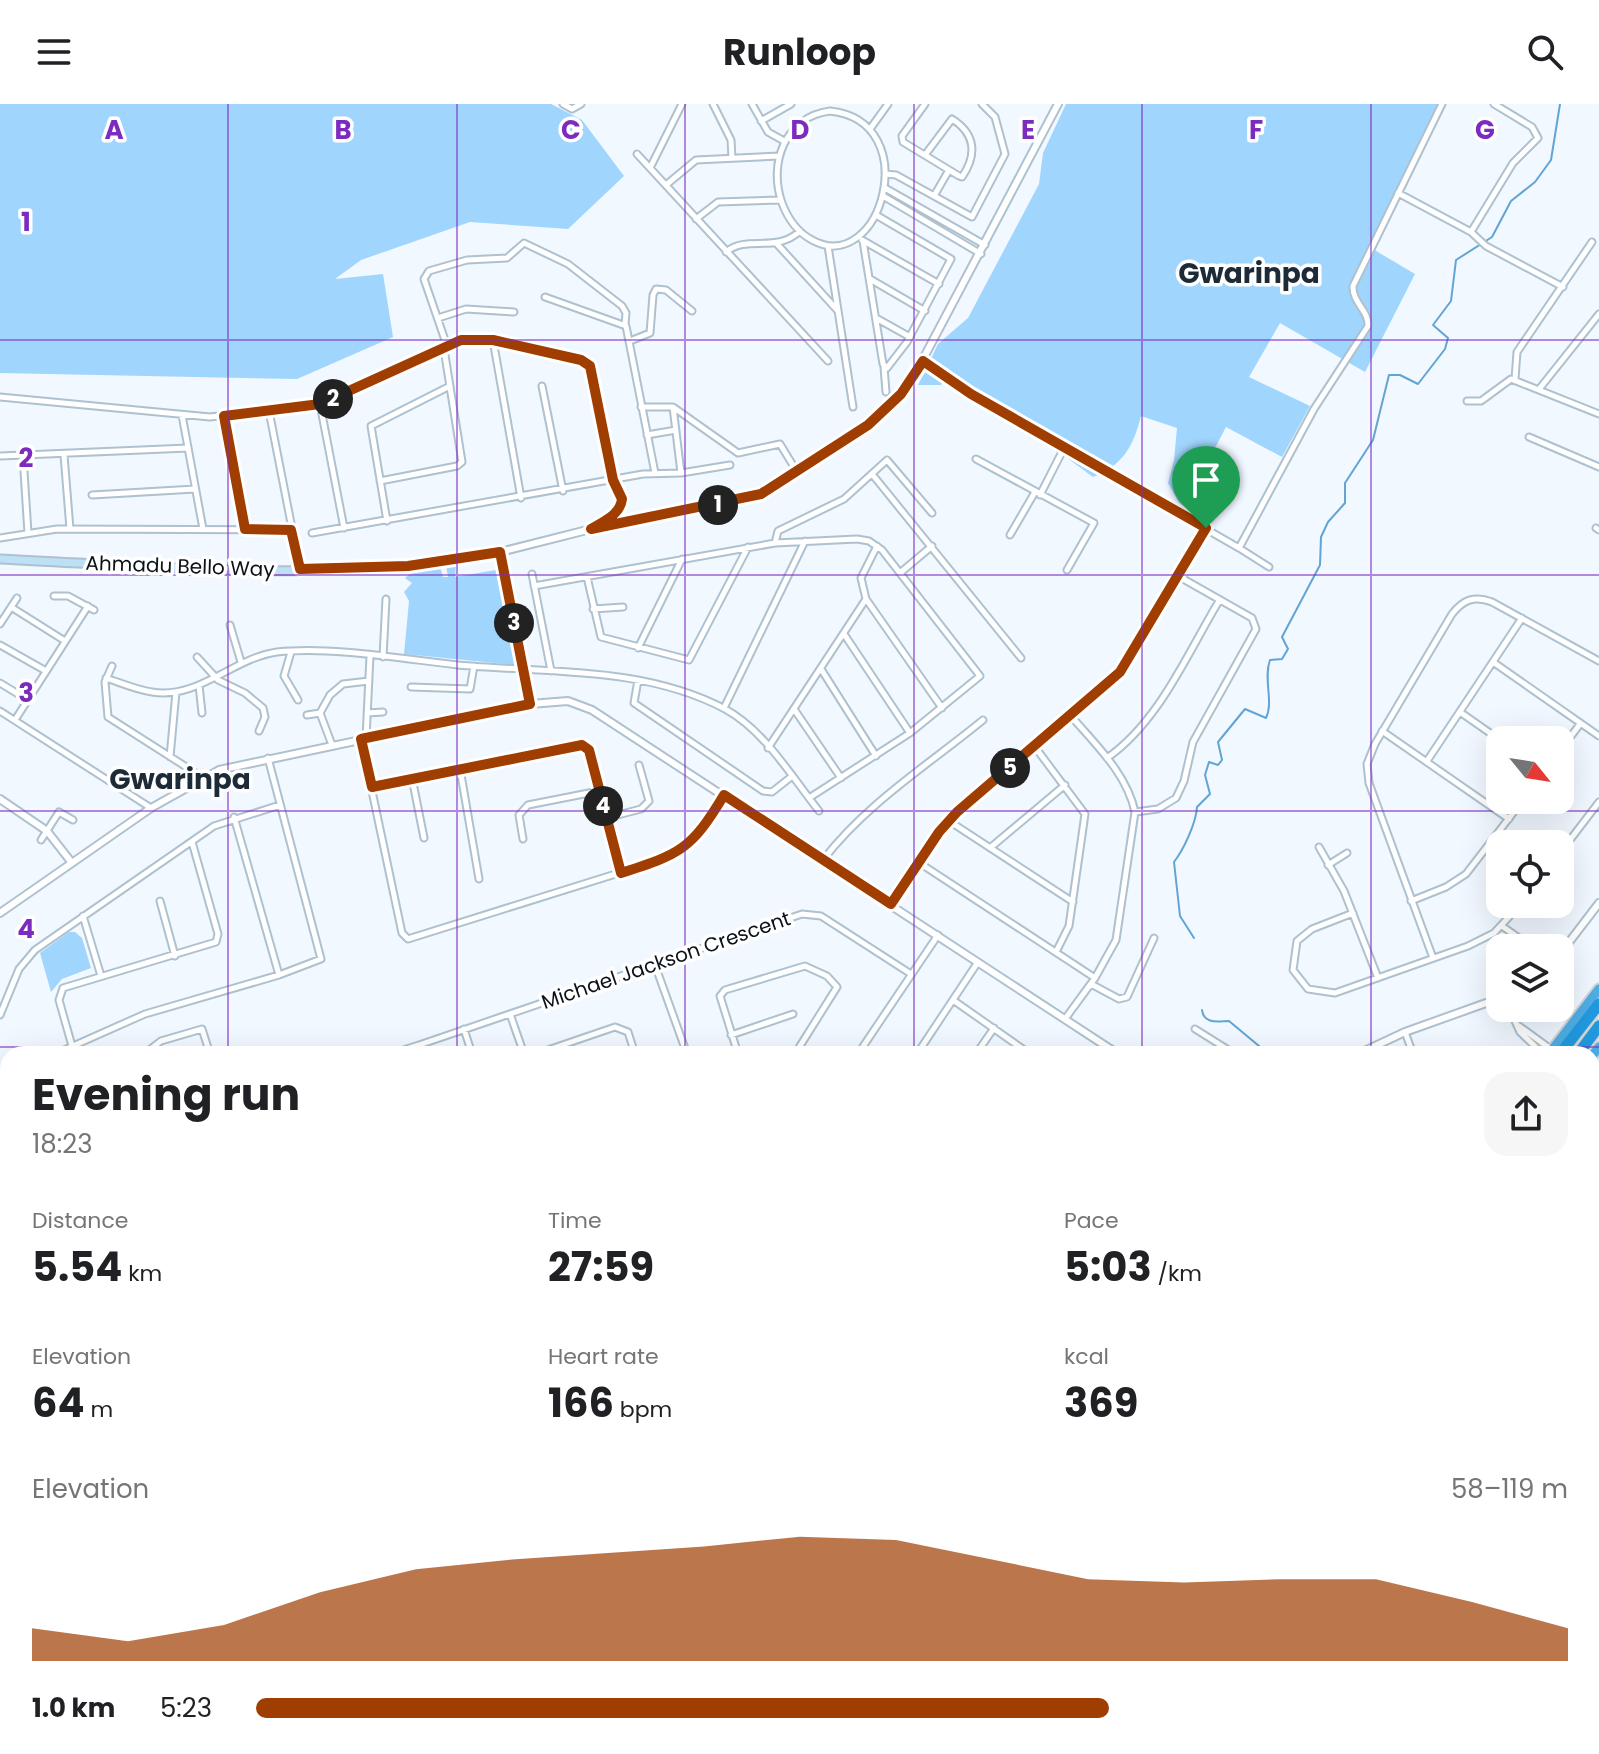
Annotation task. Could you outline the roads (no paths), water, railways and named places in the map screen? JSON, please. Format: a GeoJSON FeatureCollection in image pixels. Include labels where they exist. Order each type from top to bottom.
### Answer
{"type":"FeatureCollection","features":[{"type":"Feature","properties":{"kind":"highway"},"geometry":{"type":"LineString","coordinates":[[1556,1046],[1599,989]]}},
{"type":"Feature","properties":{"kind":"highway"},"geometry":{"type":"LineString","coordinates":[[1558,1046],[1599,1004]]}},
{"type":"Feature","properties":{"kind":"highway"},"geometry":{"type":"LineString","coordinates":[[1584,1046],[1599,1026]]}},
{"type":"Feature","properties":{"kind":"main road","name":"Ahmadu Bello Way"},"geometry":{"type":"LineString","coordinates":[[0,559],[300,569],[408,566],[500,552]]}},
{"type":"Feature","properties":{"kind":"street"},"geometry":{"type":"LineString","coordinates":[[563,104],[572,109],[581,104]]}},
{"type":"Feature","properties":{"kind":"street"},"geometry":{"type":"LineString","coordinates":[[650,168],[682,104]]}},
{"type":"Feature","properties":{"kind":"street"},"geometry":{"type":"LineString","coordinates":[[713,104],[731,140],[732,158]]}},
{"type":"Feature","properties":{"kind":"street"},"geometry":{"type":"LineString","coordinates":[[752,104],[768,132],[784,141]]}},
{"type":"Feature","properties":{"kind":"street"},"geometry":{"type":"LineString","coordinates":[[761,121],[791,104]]}},
{"type":"Feature","properties":{"kind":"street"},"geometry":{"type":"LineString","coordinates":[[925,104],[901,139],[925,155],[949,170],[962,177],[973,156],[969,133],[955,121],[949,121],[925,155]]}},
{"type":"Feature","properties":{"kind":"street"},"geometry":{"type":"LineString","coordinates":[[885,174],[896,175],[970,217],[976,213],[1005,154],[995,117],[982,104]]}},
{"type":"Feature","properties":{"kind":"street","name":"Ahmadu Bello Way"},"geometry":{"type":"LineString","coordinates":[[500,552],[591,529],[761,494],[850,438],[888,408],[923,361],[1058,104]]}},
{"type":"Feature","properties":{"kind":"street"},"geometry":{"type":"LineString","coordinates":[[1239,548],[1314,409],[1368,326],[1369,320],[1355,301],[1353,286],[1442,104]]}},
{"type":"Feature","properties":{"kind":"street"},"geometry":{"type":"LineString","coordinates":[[1472,233],[1513,163],[1538,138],[1532,127],[1494,104]]}},
{"type":"Feature","properties":{"kind":"street"},"geometry":{"type":"LineString","coordinates":[[870,129],[886,105]]}},
{"type":"Feature","properties":{"kind":"street"},"geometry":{"type":"LineString","coordinates":[[886,392],[860,239],[876,215],[883,196],[883,153],[870,129],[846,112],[819,112],[795,126],[784,141],[779,156],[781,200],[800,231],[828,246],[860,239],[939,284]]}},
{"type":"Feature","properties":{"kind":"street"},"geometry":{"type":"LineString","coordinates":[[637,154],[828,361]]}},
{"type":"Feature","properties":{"kind":"street"},"geometry":{"type":"LineString","coordinates":[[666,185],[692,162],[779,156]]}},
{"type":"Feature","properties":{"kind":"street"},"geometry":{"type":"LineString","coordinates":[[934,196],[949,170]]}},
{"type":"Feature","properties":{"kind":"street"},"geometry":{"type":"LineString","coordinates":[[885,188],[986,245]]}},
{"type":"Feature","properties":{"kind":"street"},"geometry":{"type":"LineString","coordinates":[[1398,193],[1472,233],[1486,246],[1563,287]]}},
{"type":"Feature","properties":{"kind":"street"},"geometry":{"type":"LineString","coordinates":[[883,196],[981,254]]}},
{"type":"Feature","properties":{"kind":"street"},"geometry":{"type":"LineString","coordinates":[[696,219],[718,202],[781,200]]}},
{"type":"Feature","properties":{"kind":"street"},"geometry":{"type":"LineString","coordinates":[[876,215],[950,257],[910,337],[890,367],[884,367]]}},
{"type":"Feature","properties":{"kind":"street"},"geometry":{"type":"LineString","coordinates":[[726,252],[736,246],[789,241],[800,231]]}},
{"type":"Feature","properties":{"kind":"street"},"geometry":{"type":"LineString","coordinates":[[966,245],[971,237]]}},
{"type":"Feature","properties":{"kind":"street"},"geometry":{"type":"LineString","coordinates":[[1515,379],[1517,352],[1592,242]]}},
{"type":"Feature","properties":{"kind":"street"},"geometry":{"type":"LineString","coordinates":[[380,481],[457,466],[462,462],[445,348],[424,279],[429,271],[484,257],[507,258],[524,243],[568,264],[622,306],[626,313],[625,325],[655,473]]}},
{"type":"Feature","properties":{"kind":"street"},"geometry":{"type":"LineString","coordinates":[[777,244],[838,311]]}},
{"type":"Feature","properties":{"kind":"street"},"geometry":{"type":"LineString","coordinates":[[828,246],[853,407]]}},
{"type":"Feature","properties":{"kind":"street"},"geometry":{"type":"LineString","coordinates":[[869,279],[925,311]]}},
{"type":"Feature","properties":{"kind":"street"},"geometry":{"type":"LineString","coordinates":[[630,341],[650,333],[656,289],[666,290],[692,311]]}},
{"type":"Feature","properties":{"kind":"street"},"geometry":{"type":"LineString","coordinates":[[545,297],[625,325]]}},
{"type":"Feature","properties":{"kind":"street"},"geometry":{"type":"LineString","coordinates":[[438,318],[466,309],[514,312]]}},
{"type":"Feature","properties":{"kind":"street"},"geometry":{"type":"LineString","coordinates":[[1539,388],[1599,314]]}},
{"type":"Feature","properties":{"kind":"street"},"geometry":{"type":"LineString","coordinates":[[875,317],[910,337]]}},
{"type":"Feature","properties":{"kind":"street"},"geometry":{"type":"LineString","coordinates":[[1590,326],[1599,333]]}},
{"type":"Feature","properties":{"kind":"street"},"geometry":{"type":"LineString","coordinates":[[0,397],[182,415],[224,416],[269,411],[320,404],[461,340],[493,340],[581,360],[590,366],[613,480],[622,504],[610,518],[591,529]]}},
{"type":"Feature","properties":{"kind":"street"},"geometry":{"type":"LineString","coordinates":[[493,340],[521,498]]}},
{"type":"Feature","properties":{"kind":"street"},"geometry":{"type":"LineString","coordinates":[[923,361],[971,394],[1269,567]]}},
{"type":"Feature","properties":{"kind":"street"},"geometry":{"type":"LineString","coordinates":[[1467,401],[1481,401],[1507,380],[1515,379],[1599,414]]}},
{"type":"Feature","properties":{"kind":"street"},"geometry":{"type":"LineString","coordinates":[[387,521],[371,426],[450,386]]}},
{"type":"Feature","properties":{"kind":"street"},"geometry":{"type":"LineString","coordinates":[[542,386],[563,491]]}},
{"type":"Feature","properties":{"kind":"street"},"geometry":{"type":"LineString","coordinates":[[320,404],[344,528]]}},
{"type":"Feature","properties":{"kind":"street"},"geometry":{"type":"LineString","coordinates":[[641,407],[673,407],[738,453],[780,444],[797,472]]}},
{"type":"Feature","properties":{"kind":"street"},"geometry":{"type":"LineString","coordinates":[[673,407],[681,473]]}},
{"type":"Feature","properties":{"kind":"street"},"geometry":{"type":"LineString","coordinates":[[269,411],[300,569]]}},
{"type":"Feature","properties":{"kind":"street"},"geometry":{"type":"LineString","coordinates":[[182,415],[203,529]]}},
{"type":"Feature","properties":{"kind":"street"},"geometry":{"type":"LineString","coordinates":[[224,416],[245,529]]}},
{"type":"Feature","properties":{"kind":"street"},"geometry":{"type":"LineString","coordinates":[[647,435],[676,430]]}},
{"type":"Feature","properties":{"kind":"street"},"geometry":{"type":"LineString","coordinates":[[1529,437],[1599,467]]}},
{"type":"Feature","properties":{"kind":"street"},"geometry":{"type":"LineString","coordinates":[[0,456],[188,448]]}},
{"type":"Feature","properties":{"kind":"street"},"geometry":{"type":"LineString","coordinates":[[1010,535],[1064,448]]}},
{"type":"Feature","properties":{"kind":"street"},"geometry":{"type":"LineString","coordinates":[[64,455],[70,529]]}},
{"type":"Feature","properties":{"kind":"street"},"geometry":{"type":"LineString","coordinates":[[23,456],[28,533]]}},
{"type":"Feature","properties":{"kind":"street"},"geometry":{"type":"LineString","coordinates":[[976,459],[1094,523],[1067,570]]}},
{"type":"Feature","properties":{"kind":"street"},"geometry":{"type":"LineString","coordinates":[[775,543],[778,531],[844,499],[884,461],[890,461],[932,513]]}},
{"type":"Feature","properties":{"kind":"street"},"geometry":{"type":"LineString","coordinates":[[312,533],[655,473],[681,473],[730,465]]}},
{"type":"Feature","properties":{"kind":"street"},"geometry":{"type":"LineString","coordinates":[[872,474],[1021,658]]}},
{"type":"Feature","properties":{"kind":"street"},"geometry":{"type":"LineString","coordinates":[[92,495],[195,489]]}},
{"type":"Feature","properties":{"kind":"street"},"geometry":{"type":"LineString","coordinates":[[891,904],[949,821],[1120,672],[1206,528]]}},
{"type":"Feature","properties":{"kind":"street"},"geometry":{"type":"LineString","coordinates":[[0,538],[70,529],[291,530]]}},
{"type":"Feature","properties":{"kind":"street"},"geometry":{"type":"LineString","coordinates":[[534,586],[775,543],[857,539],[877,546],[979,672],[978,679],[910,733],[809,798]]}},
{"type":"Feature","properties":{"kind":"street"},"geometry":{"type":"LineString","coordinates":[[724,708],[805,541]]}},
{"type":"Feature","properties":{"kind":"street"},"geometry":{"type":"LineString","coordinates":[[877,546],[861,578],[866,599],[942,708]]}},
{"type":"Feature","properties":{"kind":"street"},"geometry":{"type":"LineString","coordinates":[[900,573],[932,546]]}},
{"type":"Feature","properties":{"kind":"street"},"geometry":{"type":"LineString","coordinates":[[587,577],[601,637],[689,660],[748,547]]}},
{"type":"Feature","properties":{"kind":"street"},"geometry":{"type":"LineString","coordinates":[[500,552],[530,704]]}},
{"type":"Feature","properties":{"kind":"street"},"geometry":{"type":"LineString","coordinates":[[638,648],[682,559]]}},
{"type":"Feature","properties":{"kind":"street"},"geometry":{"type":"LineString","coordinates":[[532,574],[551,671]]}},
{"type":"Feature","properties":{"kind":"street"},"geometry":{"type":"LineString","coordinates":[[1135,812],[1158,809],[1176,798],[1184,781],[1193,742],[1254,636],[1256,623],[1252,618],[1178,576]]}},
{"type":"Feature","properties":{"kind":"street"},"geometry":{"type":"LineString","coordinates":[[15,720],[65,641],[91,608],[68,596],[54,596]]}},
{"type":"Feature","properties":{"kind":"street"},"geometry":{"type":"LineString","coordinates":[[0,624],[17,598]]}},
{"type":"Feature","properties":{"kind":"street"},"geometry":{"type":"LineString","coordinates":[[1433,958],[1367,773],[1369,754],[1459,605],[1476,598],[1522,618],[1599,661]]}},
{"type":"Feature","properties":{"kind":"street"},"geometry":{"type":"LineString","coordinates":[[383,657],[386,599]]}},
{"type":"Feature","properties":{"kind":"street"},"geometry":{"type":"LineString","coordinates":[[768,748],[866,599]]}},
{"type":"Feature","properties":{"kind":"street"},"geometry":{"type":"LineString","coordinates":[[1107,758],[1132,739],[1149,718],[1219,601]]}},
{"type":"Feature","properties":{"kind":"street"},"geometry":{"type":"LineString","coordinates":[[11,607],[65,641]]}},
{"type":"Feature","properties":{"kind":"street"},"geometry":{"type":"LineString","coordinates":[[593,609],[623,607]]}},
{"type":"Feature","properties":{"kind":"street"},"geometry":{"type":"LineString","coordinates":[[1427,761],[1522,618]]}},
{"type":"Feature","properties":{"kind":"street"},"geometry":{"type":"LineString","coordinates":[[230,625],[241,662]]}},
{"type":"Feature","properties":{"kind":"street"},"geometry":{"type":"LineString","coordinates":[[844,633],[910,733]]}},
{"type":"Feature","properties":{"kind":"street"},"geometry":{"type":"LineString","coordinates":[[0,645],[46,671]]}},
{"type":"Feature","properties":{"kind":"street"},"geometry":{"type":"LineString","coordinates":[[291,652],[284,676],[298,700]]}},
{"type":"Feature","properties":{"kind":"street"},"geometry":{"type":"LineString","coordinates":[[106,678],[153,692],[176,692],[199,685],[241,662],[291,652],[383,657],[638,680],[724,708],[739,717],[819,811]]}},
{"type":"Feature","properties":{"kind":"street"},"geometry":{"type":"LineString","coordinates":[[370,656],[363,739],[402,933],[408,939],[621,873],[681,851],[703,829],[724,795]]}},
{"type":"Feature","properties":{"kind":"street"},"geometry":{"type":"LineString","coordinates":[[197,657],[214,676],[245,693],[263,708],[265,717],[259,731]]}},
{"type":"Feature","properties":{"kind":"street"},"geometry":{"type":"LineString","coordinates":[[1493,662],[1599,736]]}},
{"type":"Feature","properties":{"kind":"street"},"geometry":{"type":"LineString","coordinates":[[112,666],[106,678],[108,717],[202,777]]}},
{"type":"Feature","properties":{"kind":"street"},"geometry":{"type":"LineString","coordinates":[[411,687],[470,689],[474,666]]}},
{"type":"Feature","properties":{"kind":"street"},"geometry":{"type":"LineString","coordinates":[[821,668],[876,756]]}},
{"type":"Feature","properties":{"kind":"street"},"geometry":{"type":"LineString","coordinates":[[638,680],[634,703],[763,791],[772,792],[791,777]]}},
{"type":"Feature","properties":{"kind":"street"},"geometry":{"type":"LineString","coordinates":[[332,745],[320,713],[330,695],[343,684],[369,681]]}},
{"type":"Feature","properties":{"kind":"street"},"geometry":{"type":"LineString","coordinates":[[0,683],[28,700]]}},
{"type":"Feature","properties":{"kind":"street"},"geometry":{"type":"LineString","coordinates":[[199,685],[202,713]]}},
{"type":"Feature","properties":{"kind":"street"},"geometry":{"type":"LineString","coordinates":[[170,757],[176,692]]}},
{"type":"Feature","properties":{"kind":"street"},"geometry":{"type":"LineString","coordinates":[[0,913],[151,808],[202,777],[268,757],[530,704],[568,701],[592,710],[1106,1046]]}},
{"type":"Feature","properties":{"kind":"street"},"geometry":{"type":"LineString","coordinates":[[794,709],[841,778]]}},
{"type":"Feature","properties":{"kind":"street"},"geometry":{"type":"LineString","coordinates":[[0,711],[151,808]]}},
{"type":"Feature","properties":{"kind":"street"},"geometry":{"type":"LineString","coordinates":[[367,713],[383,712]]}},
{"type":"Feature","properties":{"kind":"street"},"geometry":{"type":"LineString","coordinates":[[1460,712],[1486,730]]}},
{"type":"Feature","properties":{"kind":"street"},"geometry":{"type":"LineString","coordinates":[[307,715],[320,713]]}},
{"type":"Feature","properties":{"kind":"street"},"geometry":{"type":"LineString","coordinates":[[1065,1019],[1093,981],[1116,940],[1135,812],[1128,787],[1071,716]]}},
{"type":"Feature","properties":{"kind":"street"},"geometry":{"type":"LineString","coordinates":[[823,860],[851,827],[912,773],[983,720]]}},
{"type":"Feature","properties":{"kind":"street"},"geometry":{"type":"LineString","coordinates":[[1574,732],[1580,724]]}},
{"type":"Feature","properties":{"kind":"street"},"geometry":{"type":"LineString","coordinates":[[1382,731],[1509,819]]}},
{"type":"Feature","properties":{"kind":"street"},"geometry":{"type":"LineString","coordinates":[[372,787],[582,745],[589,750],[621,873]]}},
{"type":"Feature","properties":{"kind":"street"},"geometry":{"type":"LineString","coordinates":[[1035,747],[1085,814],[1069,926],[1056,952]]}},
{"type":"Feature","properties":{"kind":"street"},"geometry":{"type":"LineString","coordinates":[[192,842],[218,934],[210,946],[70,985],[60,992],[72,1046],[145,1014],[318,963],[322,954],[268,757]]}},
{"type":"Feature","properties":{"kind":"street"},"geometry":{"type":"LineString","coordinates":[[606,818],[641,809],[649,801],[639,765]]}},
{"type":"Feature","properties":{"kind":"street"},"geometry":{"type":"LineString","coordinates":[[460,769],[479,879]]}},
{"type":"Feature","properties":{"kind":"street"},"geometry":{"type":"LineString","coordinates":[[412,778],[424,838]]}},
{"type":"Feature","properties":{"kind":"street"},"geometry":{"type":"LineString","coordinates":[[990,848],[1065,785]]}},
{"type":"Feature","properties":{"kind":"street"},"geometry":{"type":"LineString","coordinates":[[523,839],[519,815],[528,805],[599,791]]}},
{"type":"Feature","properties":{"kind":"street"},"geometry":{"type":"LineString","coordinates":[[0,799],[47,831],[72,863]]}},
{"type":"Feature","properties":{"kind":"street"},"geometry":{"type":"LineString","coordinates":[[1574,835],[1599,802]]}},
{"type":"Feature","properties":{"kind":"street"},"geometry":{"type":"LineString","coordinates":[[0,1015],[26,959],[83,916],[234,817],[280,805]]}},
{"type":"Feature","properties":{"kind":"street"},"geometry":{"type":"LineString","coordinates":[[41,840],[59,812],[73,820]]}},
{"type":"Feature","properties":{"kind":"street"},"geometry":{"type":"LineString","coordinates":[[1411,901],[1446,887],[1466,874],[1513,814]]}},
{"type":"Feature","properties":{"kind":"street"},"geometry":{"type":"LineString","coordinates":[[234,817],[279,975]]}},
{"type":"Feature","properties":{"kind":"street"},"geometry":{"type":"LineString","coordinates":[[949,821],[1073,902]]}},
{"type":"Feature","properties":{"kind":"street"},"geometry":{"type":"LineString","coordinates":[[1319,847],[1353,913],[1378,978]]}},
{"type":"Feature","properties":{"kind":"street"},"geometry":{"type":"LineString","coordinates":[[1328,865],[1347,853]]}},
{"type":"Feature","properties":{"kind":"street"},"geometry":{"type":"LineString","coordinates":[[918,862],[1056,952],[1123,1000],[1142,969],[1154,938]]}},
{"type":"Feature","properties":{"kind":"street"},"geometry":{"type":"LineString","coordinates":[[160,901],[175,956]]}},
{"type":"Feature","properties":{"kind":"street"},"geometry":{"type":"LineString","coordinates":[[1574,936],[1599,903]]}},
{"type":"Feature","properties":{"kind":"street","name":"Michael Jackson Crescent"},"geometry":{"type":"LineString","coordinates":[[416,1046],[761,927],[813,913],[911,974]]}},
{"type":"Feature","properties":{"kind":"street"},"geometry":{"type":"LineString","coordinates":[[1353,913],[1304,934],[1293,950],[1293,970],[1302,985],[1317,993],[1335,993],[1484,939],[1509,918]]}},
{"type":"Feature","properties":{"kind":"street"},"geometry":{"type":"LineString","coordinates":[[83,916],[101,976]]}},
{"type":"Feature","properties":{"kind":"street"},"geometry":{"type":"LineString","coordinates":[[1502,926],[1513,934]]}},
{"type":"Feature","properties":{"kind":"street"},"geometry":{"type":"LineString","coordinates":[[863,1046],[938,935]]}},
{"type":"Feature","properties":{"kind":"street"},"geometry":{"type":"LineString","coordinates":[[922,1046],[978,962]]}},
{"type":"Feature","properties":{"kind":"street"},"geometry":{"type":"LineString","coordinates":[[655,965],[684,1046]]}},
{"type":"Feature","properties":{"kind":"street"},"geometry":{"type":"LineString","coordinates":[[735,1046],[720,1003],[725,990],[796,966],[815,969],[837,987],[800,1046]]}},
{"type":"Feature","properties":{"kind":"street"},"geometry":{"type":"LineString","coordinates":[[953,1000],[1021,1046]]}},
{"type":"Feature","properties":{"kind":"street"},"geometry":{"type":"LineString","coordinates":[[1375,1046],[1486,1003]]}},
{"type":"Feature","properties":{"kind":"street"},"geometry":{"type":"LineString","coordinates":[[510,1014],[521,1046]]}},
{"type":"Feature","properties":{"kind":"street"},"geometry":{"type":"LineString","coordinates":[[731,1035],[793,1014]]}},
{"type":"Feature","properties":{"kind":"street"},"geometry":{"type":"LineString","coordinates":[[1516,1022],[1543,1046]]}},
{"type":"Feature","properties":{"kind":"street"},"geometry":{"type":"LineString","coordinates":[[559,1046],[615,1027],[628,1032],[632,1046]]}},
{"type":"Feature","properties":{"kind":"street"},"geometry":{"type":"LineString","coordinates":[[982,1046],[994,1028]]}},
{"type":"Feature","properties":{"kind":"street"},"geometry":{"type":"LineString","coordinates":[[156,1046],[166,1039],[202,1029],[207,1046]]}},
{"type":"Feature","properties":{"kind":"street"},"geometry":{"type":"LineString","coordinates":[[464,1029],[469,1046]]}},
{"type":"Feature","properties":{"kind":"street"},"geometry":{"type":"LineString","coordinates":[[1195,1029],[1222,1046]]}},
{"type":"Feature","properties":{"kind":"street"},"geometry":{"type":"LineString","coordinates":[[1405,1032],[1410,1046]]}},
{"type":"Feature","properties":{"kind":"waterway"},"geometry":{"type":"LineString","coordinates":[[1194,938],[1180,916],[1174,862],[1189,836],[1197,807],[1210,794],[1205,775],[1209,762],[1218,765],[1222,760],[1218,742],[1245,709],[1266,718],[1270,660],[1282,659],[1288,649],[1282,637],[1320,565],[1321,537],[1328,522],[1345,503],[1345,483],[1373,440],[1389,375],[1400,375],[1418,384],[1445,349],[1448,338],[1433,325],[1451,301],[1456,260],[1492,237],[1511,201],[1535,182],[1551,160],[1560,104]]}},
{"type":"Feature","properties":{"kind":"waterway"},"geometry":{"type":"LineString","coordinates":[[1202,1010],[1209,1020],[1229,1021],[1259,1046]]}},
{"type":"Feature","properties":{"kind":"district","name":"Gwarinpa"},"geometry":{"type":"Point","coordinates":[1249,273]}},
{"type":"Feature","properties":{"kind":"district","name":"Gwarinpa"},"geometry":{"type":"Point","coordinates":[180,779]}}]}
